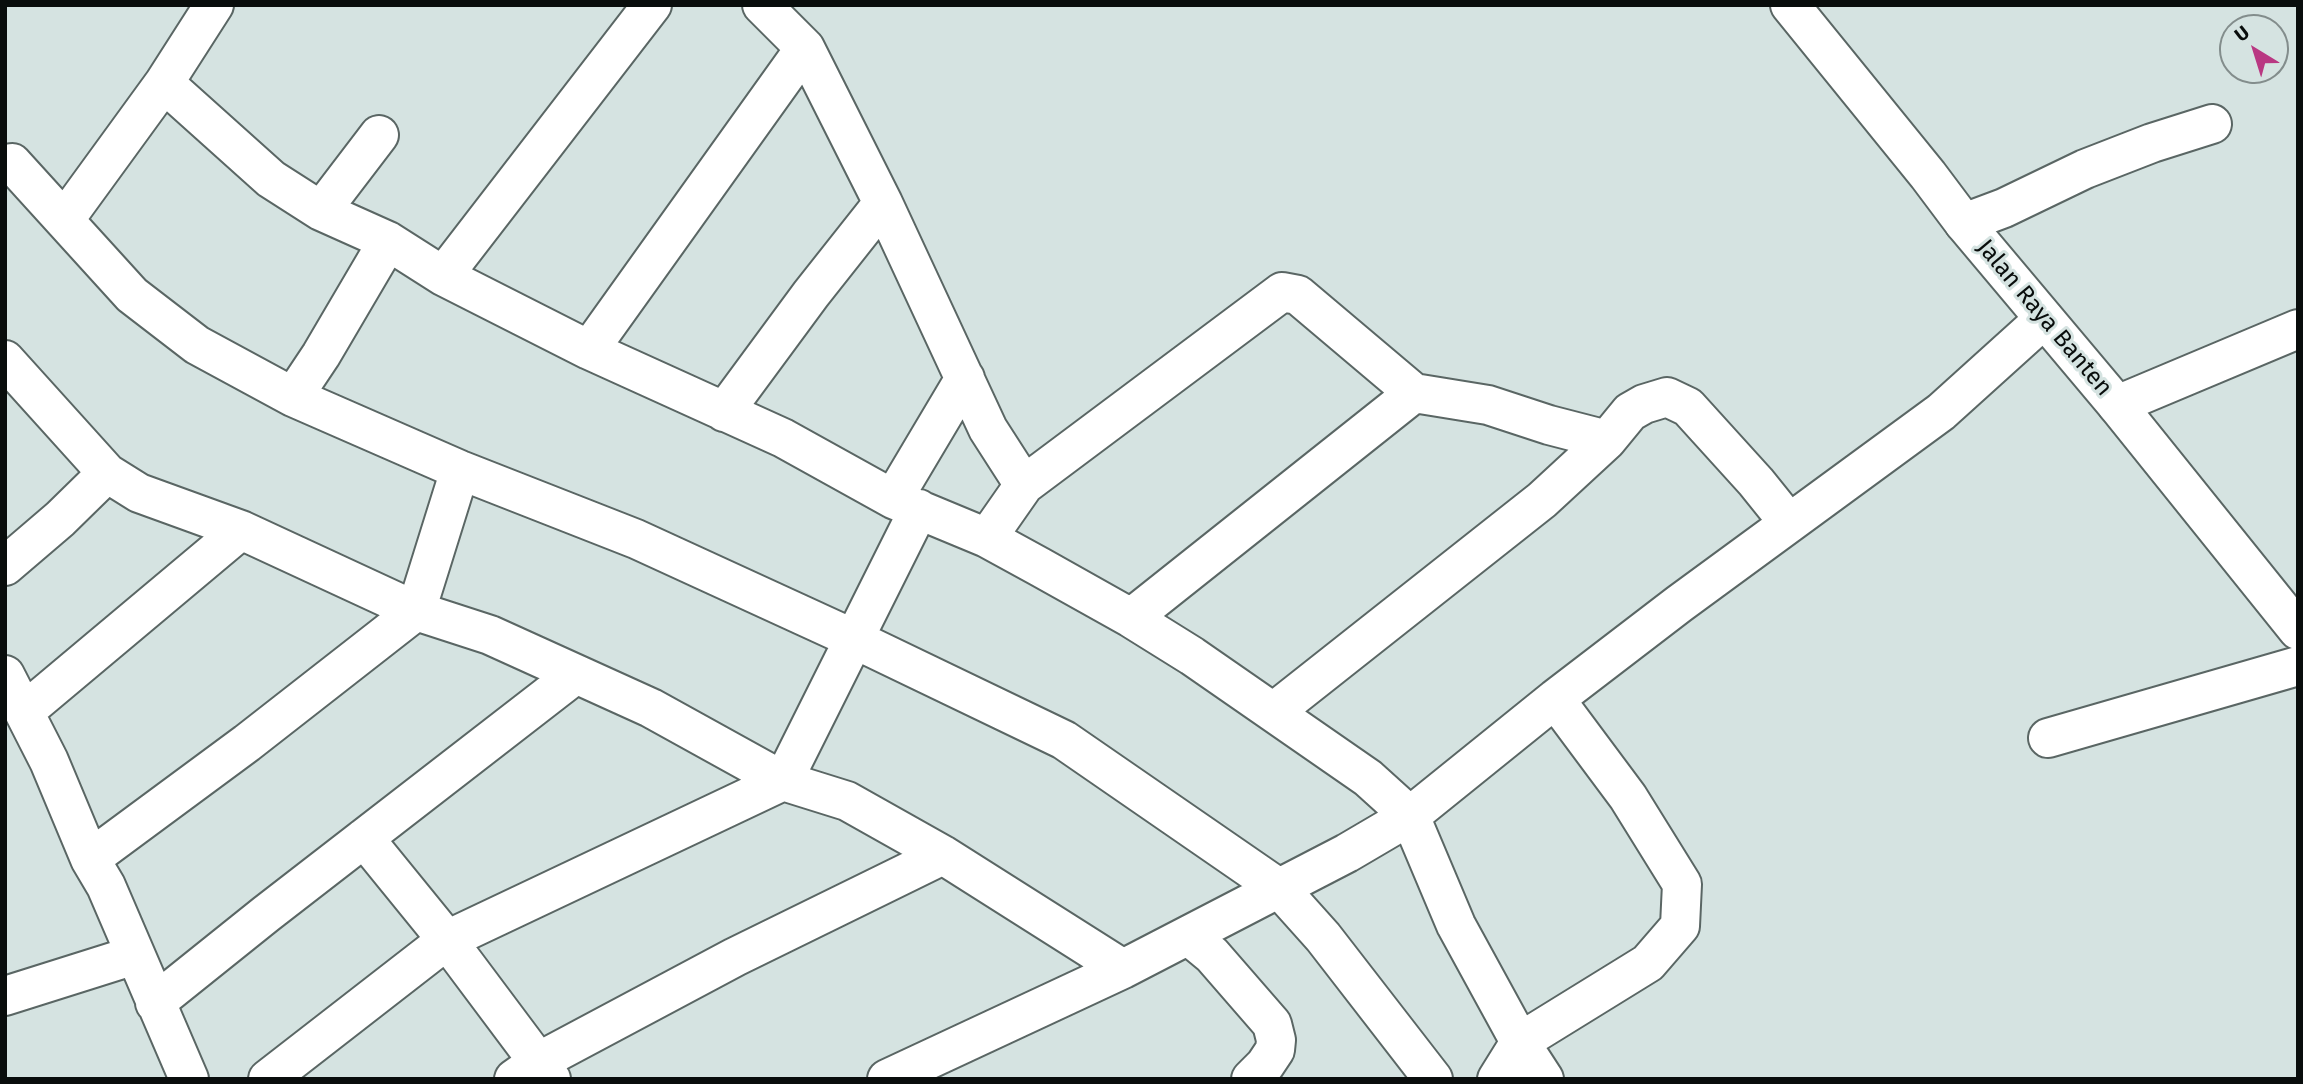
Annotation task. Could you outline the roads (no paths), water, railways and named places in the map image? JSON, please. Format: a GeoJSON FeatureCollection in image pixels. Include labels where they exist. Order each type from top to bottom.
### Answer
{"type":"FeatureCollection","features":[{"type":"Feature","properties":{"kind":"street"},"geometry":{"type":"LineString","coordinates":[[65,219],[164,83],[215,5]]}},
{"type":"Feature","properties":{"kind":"street"},"geometry":{"type":"LineString","coordinates":[[443,276],[652,5]]}},
{"type":"Feature","properties":{"kind":"street"},"geometry":{"type":"LineString","coordinates":[[762,5],[805,48],[883,203],[988,429],[1024,485]]}},
{"type":"Feature","properties":{"kind":"street","name":"Jalan Raya Banten"},"geometry":{"type":"LineString","coordinates":[[1801,9],[1964,223],[2117,405],[2298,630]]}},
{"type":"Feature","properties":{"kind":"street"},"geometry":{"type":"LineString","coordinates":[[589,350],[805,48]]}},
{"type":"Feature","properties":{"kind":"street"},"geometry":{"type":"LineString","coordinates":[[164,83],[271,179],[321,211],[388,240],[443,276],[589,350],[783,438],[906,504],[987,538],[1131,618],[1275,711],[1368,778],[1410,816],[1456,925],[1520,1042],[1544,1079]]}},
{"type":"Feature","properties":{"kind":"street"},"geometry":{"type":"LineString","coordinates":[[1964,223],[2152,142],[2213,124]]}},
{"type":"Feature","properties":{"kind":"street"},"geometry":{"type":"LineString","coordinates":[[321,211],[379,135]]}},
{"type":"Feature","properties":{"kind":"street"},"geometry":{"type":"LineString","coordinates":[[8,159],[132,295],[197,345],[293,397],[460,470],[636,539],[855,639],[1064,740],[1280,889],[1323,937],[1433,1079]]}},
{"type":"Feature","properties":{"kind":"street"},"geometry":{"type":"LineString","coordinates":[[724,412],[811,294],[883,203]]}},
{"type":"Feature","properties":{"kind":"street"},"geometry":{"type":"LineString","coordinates":[[293,397],[321,355],[388,240]]}},
{"type":"Feature","properties":{"kind":"street"},"geometry":{"type":"LineString","coordinates":[[987,538],[1024,485],[1282,292],[1298,295],[1414,393],[1488,405],[1607,440]]}},
{"type":"Feature","properties":{"kind":"street"},"geometry":{"type":"LineString","coordinates":[[887,1079],[1122,970],[1280,889],[1410,816],[1555,699],[1941,412],[2044,319]]}},
{"type":"Feature","properties":{"kind":"street"},"geometry":{"type":"LineString","coordinates":[[2117,405],[2298,329]]}},
{"type":"Feature","properties":{"kind":"street"},"geometry":{"type":"LineString","coordinates":[[5,360],[107,473],[139,493],[241,530],[416,611],[490,635],[651,708],[783,781],[846,801],[943,855],[1122,970]]}},
{"type":"Feature","properties":{"kind":"street"},"geometry":{"type":"LineString","coordinates":[[268,1079],[447,940],[783,781],[855,639],[906,504],[965,378]]}},
{"type":"Feature","properties":{"kind":"street"},"geometry":{"type":"LineString","coordinates":[[1131,618],[1414,393]]}},
{"type":"Feature","properties":{"kind":"street"},"geometry":{"type":"LineString","coordinates":[[1275,711],[1542,499],[1607,440],[1630,412],[1644,404],[1667,397],[1688,407],[1790,523]]}},
{"type":"Feature","properties":{"kind":"street"},"geometry":{"type":"LineString","coordinates":[[90,859],[247,743],[416,611],[460,470]]}},
{"type":"Feature","properties":{"kind":"street"},"geometry":{"type":"LineString","coordinates":[[5,566],[60,520],[107,473]]}},
{"type":"Feature","properties":{"kind":"street"},"geometry":{"type":"LineString","coordinates":[[24,712],[241,530]]}},
{"type":"Feature","properties":{"kind":"street"},"geometry":{"type":"LineString","coordinates":[[2048,738],[2298,666]]}},
{"type":"Feature","properties":{"kind":"street"},"geometry":{"type":"LineString","coordinates":[[155,1003],[576,674]]}},
{"type":"Feature","properties":{"kind":"street"},"geometry":{"type":"LineString","coordinates":[[5,675],[49,761],[90,859],[106,886],[189,1079]]}},
{"type":"Feature","properties":{"kind":"street"},"geometry":{"type":"LineString","coordinates":[[1497,1079],[1520,1042],[1648,963],[1680,926],[1682,884],[1628,797],[1555,699]]}},
{"type":"Feature","properties":{"kind":"street"},"geometry":{"type":"LineString","coordinates":[[364,838],[447,940],[534,1073],[735,957],[943,855]]}},
{"type":"Feature","properties":{"kind":"street"},"geometry":{"type":"LineString","coordinates":[[1189,936],[1212,955],[1272,1024],[1276,1040],[1275,1050],[1251,1079]]}},
{"type":"Feature","properties":{"kind":"street"},"geometry":{"type":"LineString","coordinates":[[5,996],[135,955]]}}]}
